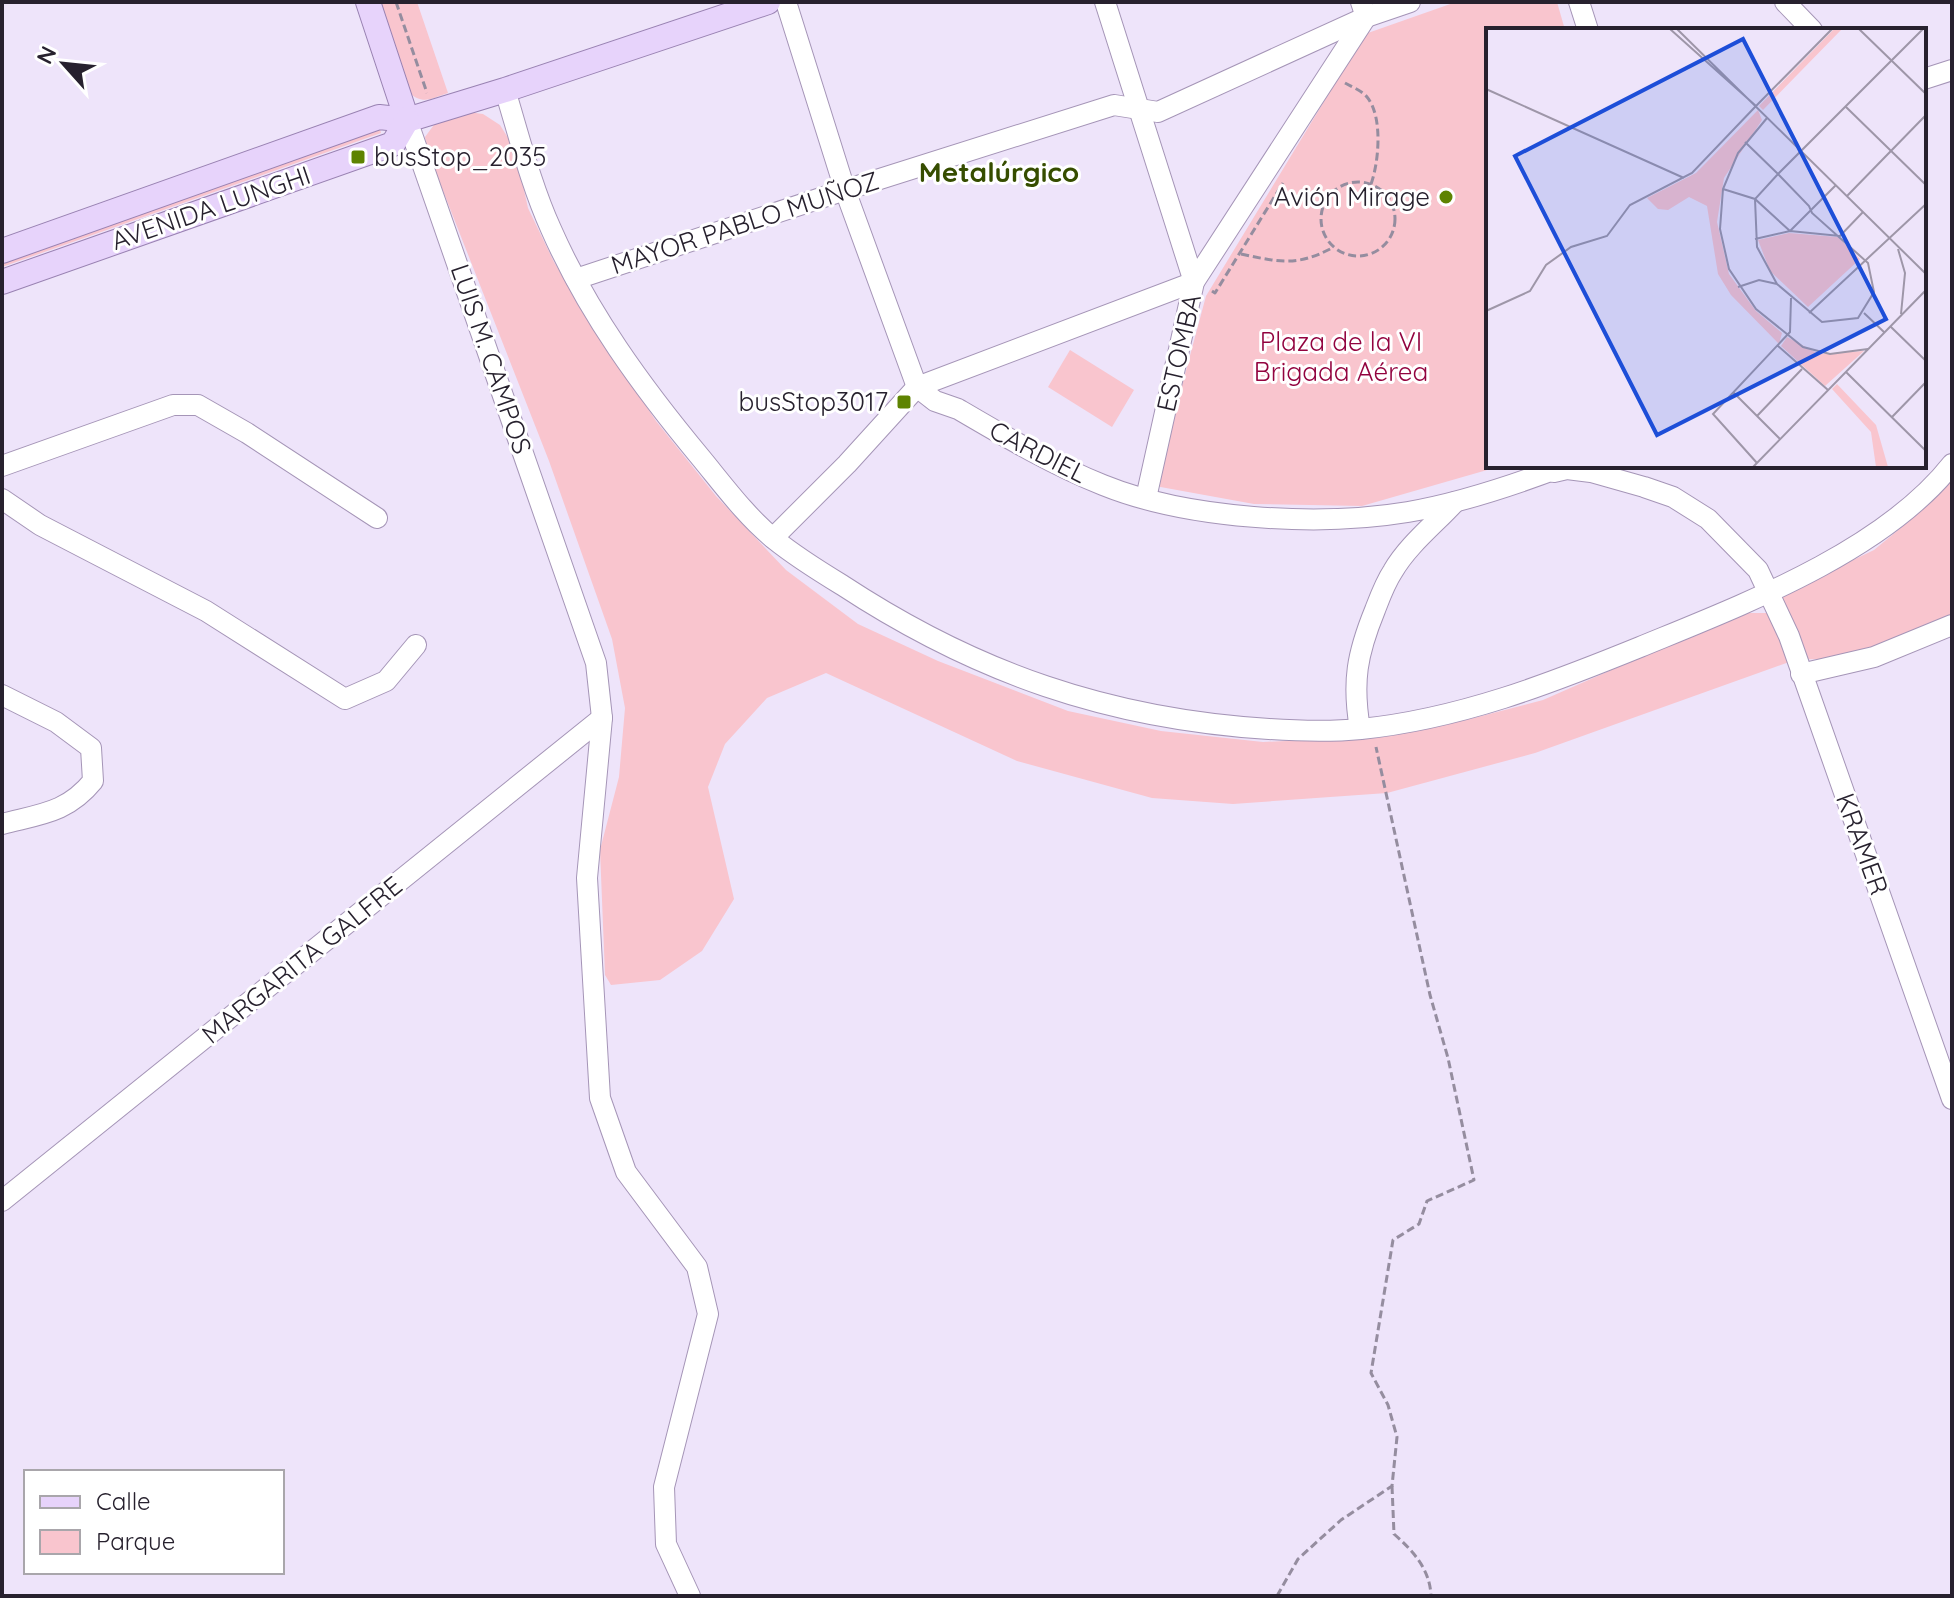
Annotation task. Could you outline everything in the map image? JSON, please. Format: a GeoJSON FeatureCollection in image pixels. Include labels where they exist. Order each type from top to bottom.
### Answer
{"type":"FeatureCollection","features":[{"type":"Feature","properties":{"kind":"main road","name":"LUIS M. CAMPOS"},"geometry":{"type":"LineString","coordinates":[[368,2],[407,120]]}},
{"type":"Feature","properties":{"kind":"main road","name":"AVENIDA LUNGHI"},"geometry":{"type":"LineString","coordinates":[[2,251],[379,117],[407,120],[768,2]]}},
{"type":"Feature","properties":{"kind":"main road","name":"AVENIDA LUNGHI"},"geometry":{"type":"LineString","coordinates":[[2,282],[393,144],[407,120]]}},
{"type":"Feature","properties":{"kind":"street"},"geometry":{"type":"LineString","coordinates":[[786,2],[845,190],[917,387]]}},
{"type":"Feature","properties":{"kind":"street"},"geometry":{"type":"LineString","coordinates":[[773,538],[847,464],[917,387],[1194,282],[1105,2]]}},
{"type":"Feature","properties":{"kind":"street","name":"MAYOR PABLO MUÑOZ"},"geometry":{"type":"LineString","coordinates":[[576,279],[1114,105],[1158,112],[1364,10],[1410,2]]}},
{"type":"Feature","properties":{"kind":"street"},"geometry":{"type":"LineString","coordinates":[[1579,2],[1587,28]]}},
{"type":"Feature","properties":{"kind":"street"},"geometry":{"type":"LineString","coordinates":[[1785,2],[1810,28]]}},
{"type":"Feature","properties":{"kind":"street","name":"ESTOMBA"},"geometry":{"type":"LineString","coordinates":[[1146,498],[1194,282],[1364,10]]}},
{"type":"Feature","properties":{"kind":"street"},"geometry":{"type":"LineString","coordinates":[[1926,78],[1952,70]]}},
{"type":"Feature","properties":{"kind":"street"},"geometry":{"type":"LineString","coordinates":[[505,90],[550,227],[576,279],[619,353],[741,507],[773,538],[895,620],[987,665],[1061,692],[1127,711],[1181,721],[1295,731],[1366,728],[1457,713],[1534,690],[1768,592],[1875,536],[1931,488],[1952,464]]}},
{"type":"Feature","properties":{"kind":"street","name":"LUIS M. CAMPOS"},"geometry":{"type":"LineString","coordinates":[[407,120],[596,663],[602,718],[587,878],[600,1098],[626,1172],[697,1267],[708,1314],[664,1487],[666,1544],[690,1596]]}},
{"type":"Feature","properties":{"kind":"street","name":"CARDIEL"},"geometry":{"type":"LineString","coordinates":[[917,387],[935,401],[958,409],[1090,479],[1146,498],[1257,517],[1378,516],[1455,502],[1558,468]]}},
{"type":"Feature","properties":{"kind":"street"},"geometry":{"type":"LineString","coordinates":[[2,466],[173,405],[198,405],[247,433],[377,518]]}},
{"type":"Feature","properties":{"kind":"street","name":"KRAMER"},"geometry":{"type":"LineString","coordinates":[[1533,477],[1567,469],[1591,472],[1673,497],[1708,519],[1758,570],[1789,636],[1944,1051],[1952,1099]]}},
{"type":"Feature","properties":{"kind":"street"},"geometry":{"type":"LineString","coordinates":[[2,499],[40,525],[206,611],[345,699],[386,681],[416,645]]}},
{"type":"Feature","properties":{"kind":"street"},"geometry":{"type":"LineString","coordinates":[[1366,728],[1355,696],[1356,668],[1362,642],[1393,570],[1455,502]]}},
{"type":"Feature","properties":{"kind":"street"},"geometry":{"type":"LineString","coordinates":[[1801,674],[1874,657],[1952,625]]}},
{"type":"Feature","properties":{"kind":"street"},"geometry":{"type":"LineString","coordinates":[[2,695],[56,722],[91,748],[93,781],[79,798],[63,808],[2,824]]}},
{"type":"Feature","properties":{"kind":"street","name":"MARGARITA GALFRE"},"geometry":{"type":"LineString","coordinates":[[2,1201],[602,718]]}},
{"type":"Feature","properties":{"kind":"path"},"geometry":{"type":"LineString","coordinates":[[396,2],[433,112]]}},
{"type":"Feature","properties":{"kind":"path"},"geometry":{"type":"LineString","coordinates":[[1344,82],[1366,95],[1373,106],[1379,148],[1377,169],[1371,184]]}},
{"type":"Feature","properties":{"kind":"path"},"geometry":{"type":"LineString","coordinates":[[1347,182],[1371,184],[1390,199],[1395,223],[1385,245],[1373,253],[1359,257],[1344,254],[1332,248],[1321,227],[1323,204],[1332,191],[1347,182]]}},
{"type":"Feature","properties":{"kind":"path"},"geometry":{"type":"LineString","coordinates":[[1241,254],[1282,263],[1309,259],[1332,248]]}},
{"type":"Feature","properties":{"kind":"path"},"geometry":{"type":"LineString","coordinates":[[1366,728],[1448,1058],[1474,1180],[1427,1201],[1419,1224],[1393,1240],[1371,1373],[1388,1405],[1397,1437],[1392,1486],[1394,1534],[1416,1553],[1430,1583],[1431,1596]]}},
{"type":"Feature","properties":{"kind":"path"},"geometry":{"type":"LineString","coordinates":[[1277,1596],[1298,1559],[1341,1520],[1392,1486]]}},
{"type":"Feature","properties":{"kind":"green space"},"geometry":{"type":"Polygon","coordinates":[[[378,2],[417,2],[448,93],[423,100],[408,92],[378,2]]]}},
{"type":"Feature","properties":{"kind":"green space","name":"Plaza de la VI Brigada Aérea"},"geometry":{"type":"Polygon","coordinates":[[[1456,2],[1557,2],[1564,28],[1486,28],[1486,468],[1494,468],[1362,506],[1254,504],[1155,486],[1206,296],[1365,34],[1456,2]]]}},
{"type":"Feature","properties":{"kind":"green space"},"geometry":{"type":"Polygon","coordinates":[[[468,112],[483,114],[500,125],[515,149],[528,208],[554,262],[656,421],[716,496],[786,570],[858,624],[938,661],[1068,711],[1161,731],[1263,742],[1367,737],[1466,720],[1543,700],[1741,613],[1771,613],[1792,661],[1535,753],[1387,793],[1233,804],[1152,798],[1017,761],[826,673],[767,698],[725,744],[708,787],[734,899],[702,951],[660,980],[611,985],[605,975],[600,850],[619,777],[625,708],[612,639],[549,461],[427,150],[425,137],[436,122],[468,112]]]}},
{"type":"Feature","properties":{"kind":"green space"},"geometry":{"type":"Polygon","coordinates":[[[380,129],[381,133],[2,267],[2,264],[380,129]]]}},
{"type":"Feature","properties":{"kind":"green space"},"geometry":{"type":"Polygon","coordinates":[[[1070,350],[1134,390],[1112,427],[1048,387],[1070,350]]]}},
{"type":"Feature","properties":{"kind":"green space"},"geometry":{"type":"Polygon","coordinates":[[[1952,478],[1952,615],[1862,651],[1824,659],[1806,659],[1778,599],[1784,593],[1874,550],[1914,517],[1952,478]]]}},
{"type":"Feature","properties":{"kind":"place","name":"busStop_2035"},"geometry":{"type":"Point","coordinates":[358,157]}},
{"type":"Feature","properties":{"kind":"place","name":"Avión Mirage"},"geometry":{"type":"Point","coordinates":[1446,197]}},
{"type":"Feature","properties":{"kind":"place","name":"busStop3017"},"geometry":{"type":"Point","coordinates":[904,402]}},
{"type":"Feature","properties":{"kind":"district","name":"Metalúrgico"},"geometry":{"type":"Point","coordinates":[999,172]}}]}
